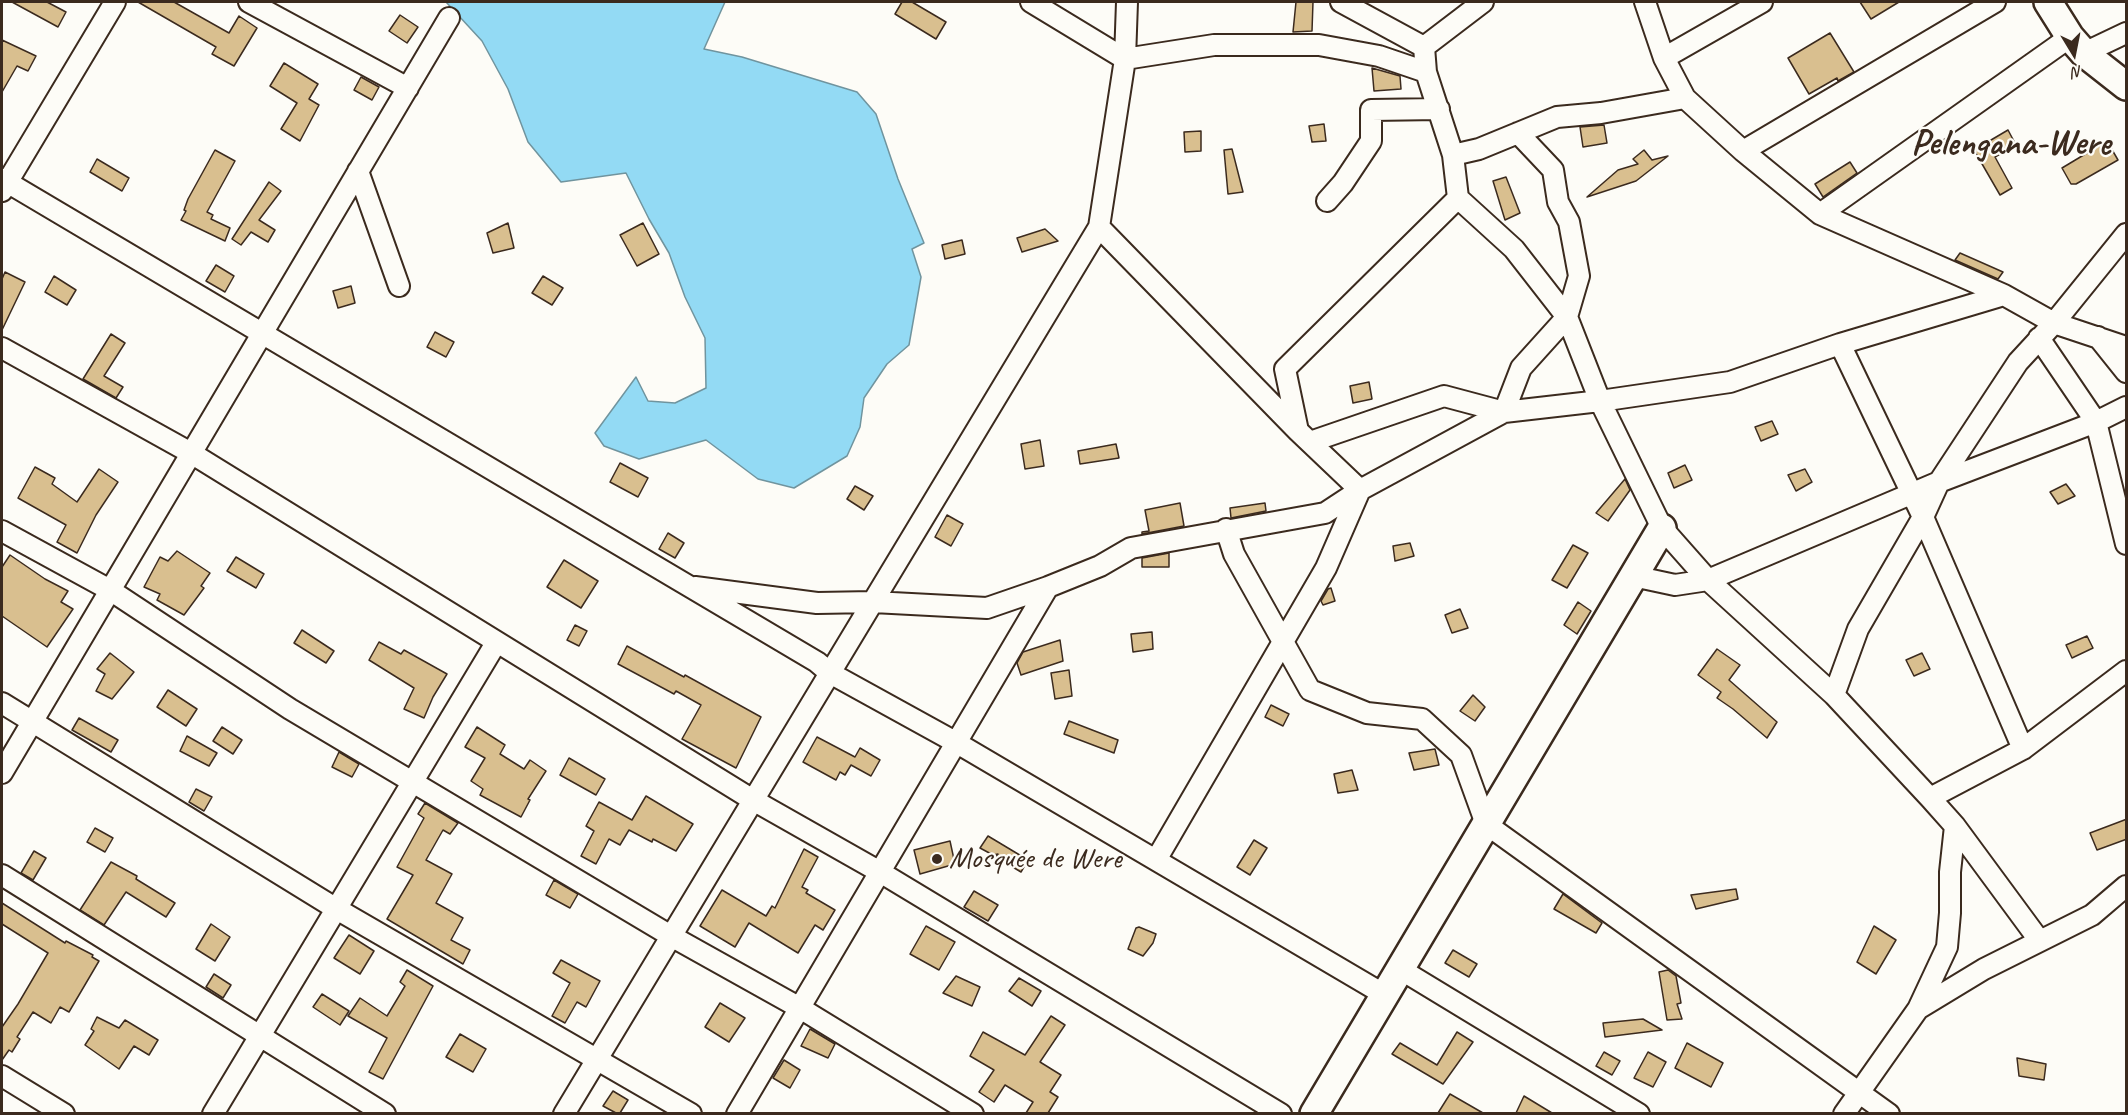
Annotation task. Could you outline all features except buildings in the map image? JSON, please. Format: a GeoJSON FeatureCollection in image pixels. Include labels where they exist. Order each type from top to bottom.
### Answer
{"type":"FeatureCollection","features":[{"type":"Feature","properties":{"kind":"street"},"geometry":{"type":"LineString","coordinates":[[115,2],[3,184],[263,333],[484,467],[818,662],[830,673],[957,742],[1384,995]]}},
{"type":"Feature","properties":{"kind":"street"},"geometry":{"type":"LineString","coordinates":[[249,2],[408,88]]}},
{"type":"Feature","properties":{"kind":"street"},"geometry":{"type":"LineString","coordinates":[[1031,2],[1125,59],[1214,45],[1319,45],[1379,56],[1426,72]]}},
{"type":"Feature","properties":{"kind":"street"},"geometry":{"type":"LineString","coordinates":[[564,1113],[1099,227],[1125,59],[1127,2]]}},
{"type":"Feature","properties":{"kind":"street"},"geometry":{"type":"LineString","coordinates":[[1341,2],[1424,47]]}},
{"type":"Feature","properties":{"kind":"street"},"geometry":{"type":"LineString","coordinates":[[1424,47],[1483,2]]}},
{"type":"Feature","properties":{"kind":"street"},"geometry":{"type":"LineString","coordinates":[[1664,58],[1762,2]]}},
{"type":"Feature","properties":{"kind":"street"},"geometry":{"type":"LineString","coordinates":[[1743,151],[1995,2]]}},
{"type":"Feature","properties":{"kind":"street"},"geometry":{"type":"LineString","coordinates":[[2048,2],[2077,45],[2127,86]]}},
{"type":"Feature","properties":{"kind":"street"},"geometry":{"type":"LineString","coordinates":[[1642,4],[1664,58],[1685,98],[1743,151],[1820,214],[2004,296],[2054,323],[2127,346]]}},
{"type":"Feature","properties":{"kind":"street"},"geometry":{"type":"LineString","coordinates":[[2,773],[449,18]]}},
{"type":"Feature","properties":{"kind":"street"},"geometry":{"type":"LineString","coordinates":[[1820,214],[2077,45],[2127,33]]}},
{"type":"Feature","properties":{"kind":"street"},"geometry":{"type":"LineString","coordinates":[[1424,47],[1426,72],[1454,155],[1458,198],[1514,249],[1567,317],[1600,401],[1662,528],[1708,580],[1834,694],[1930,798],[1955,826],[2039,940]]}},
{"type":"Feature","properties":{"kind":"street"},"geometry":{"type":"LineString","coordinates":[[1454,155],[1479,149],[1557,117],[1601,113],[1685,98]]}},
{"type":"Feature","properties":{"kind":"street"},"geometry":{"type":"LineString","coordinates":[[1328,201],[1371,141],[1371,110],[1439,109]]}},
{"type":"Feature","properties":{"kind":"street"},"geometry":{"type":"LineString","coordinates":[[687,586],[817,603],[873,602],[987,608],[1100,566],[1131,548],[1325,513],[1360,490],[1504,412],[1521,368],[1567,317],[1579,276],[1569,222],[1558,202],[1553,170],[1518,132]]}},
{"type":"Feature","properties":{"kind":"street"},"geometry":{"type":"LineString","coordinates":[[358,171],[399,286]]}},
{"type":"Feature","properties":{"kind":"street"},"geometry":{"type":"LineString","coordinates":[[1304,437],[1284,369],[1458,198]]}},
{"type":"Feature","properties":{"kind":"street"},"geometry":{"type":"LineString","coordinates":[[1099,227],[1304,437],[1360,490]]}},
{"type":"Feature","properties":{"kind":"street"},"geometry":{"type":"LineString","coordinates":[[1834,694],[1858,629],[1923,517],[1939,482],[2018,362],[2054,323],[2127,234]]}},
{"type":"Feature","properties":{"kind":"street"},"geometry":{"type":"LineString","coordinates":[[1304,437],[1444,396],[1504,412],[1730,382],[1840,344],[2004,296]]}},
{"type":"Feature","properties":{"kind":"street"},"geometry":{"type":"LineString","coordinates":[[2098,336],[2127,372]]}},
{"type":"Feature","properties":{"kind":"street"},"geometry":{"type":"LineString","coordinates":[[2039,338],[2096,422],[2127,544]]}},
{"type":"Feature","properties":{"kind":"street"},"geometry":{"type":"LineString","coordinates":[[1840,344],[1923,517],[2023,749]]}},
{"type":"Feature","properties":{"kind":"street"},"geometry":{"type":"LineString","coordinates":[[2,348],[191,453],[753,800],[880,872],[1281,1113]]}},
{"type":"Feature","properties":{"kind":"street"},"geometry":{"type":"LineString","coordinates":[[1633,576],[1675,585],[1708,580],[1911,493],[2096,422],[2127,407]]}},
{"type":"Feature","properties":{"kind":"street"},"geometry":{"type":"LineString","coordinates":[[1156,860],[1326,568],[1360,490]]}},
{"type":"Feature","properties":{"kind":"street"},"geometry":{"type":"LineString","coordinates":[[1314,1113],[1662,528]]}},
{"type":"Feature","properties":{"kind":"street"},"geometry":{"type":"LineString","coordinates":[[1226,530],[1234,554],[1310,690],[1367,713],[1422,719],[1461,755],[1486,824],[1889,1113]]}},
{"type":"Feature","properties":{"kind":"street"},"geometry":{"type":"LineString","coordinates":[[2,531],[110,590],[290,709],[671,936],[800,1008],[973,1113]]}},
{"type":"Feature","properties":{"kind":"street"},"geometry":{"type":"LineString","coordinates":[[737,1113],[1048,587]]}},
{"type":"Feature","properties":{"kind":"street"},"geometry":{"type":"LineString","coordinates":[[213,1113],[496,642]]}},
{"type":"Feature","properties":{"kind":"street"},"geometry":{"type":"LineString","coordinates":[[1930,798],[2023,749],[2127,671]]}},
{"type":"Feature","properties":{"kind":"street"},"geometry":{"type":"LineString","coordinates":[[2,703],[335,908],[691,1113]]}},
{"type":"Feature","properties":{"kind":"street"},"geometry":{"type":"LineString","coordinates":[[1844,1113],[1858,1090],[1918,1009],[1947,946],[1950,872],[1955,826]]}},
{"type":"Feature","properties":{"kind":"street"},"geometry":{"type":"LineString","coordinates":[[2,875],[385,1113]]}},
{"type":"Feature","properties":{"kind":"street"},"geometry":{"type":"LineString","coordinates":[[1918,1009],[1984,969],[2092,915],[2127,886]]}},
{"type":"Feature","properties":{"kind":"street"},"geometry":{"type":"LineString","coordinates":[[1400,969],[1639,1113]]}},
{"type":"Feature","properties":{"kind":"street"},"geometry":{"type":"LineString","coordinates":[[2,1077],[64,1113]]}},
{"type":"Feature","properties":{"kind":"water"},"geometry":{"type":"Polygon","coordinates":[[[446,2],[725,2],[704,49],[742,57],[857,92],[876,114],[898,179],[924,243],[912,249],[921,277],[909,345],[887,364],[864,398],[860,427],[847,456],[794,488],[758,479],[706,440],[639,459],[604,446],[595,433],[636,377],[648,401],[675,403],[706,388],[705,338],[685,297],[669,253],[626,173],[561,182],[528,142],[508,89],[482,41],[446,2]]]}},
{"type":"Feature","properties":{"kind":"place","name":"Mosquée de Were"},"geometry":{"type":"Point","coordinates":[937,859]}},
{"type":"Feature","properties":{"kind":"district","name":"Pelengana-Were"},"geometry":{"type":"Point","coordinates":[2011,145]}}]}
